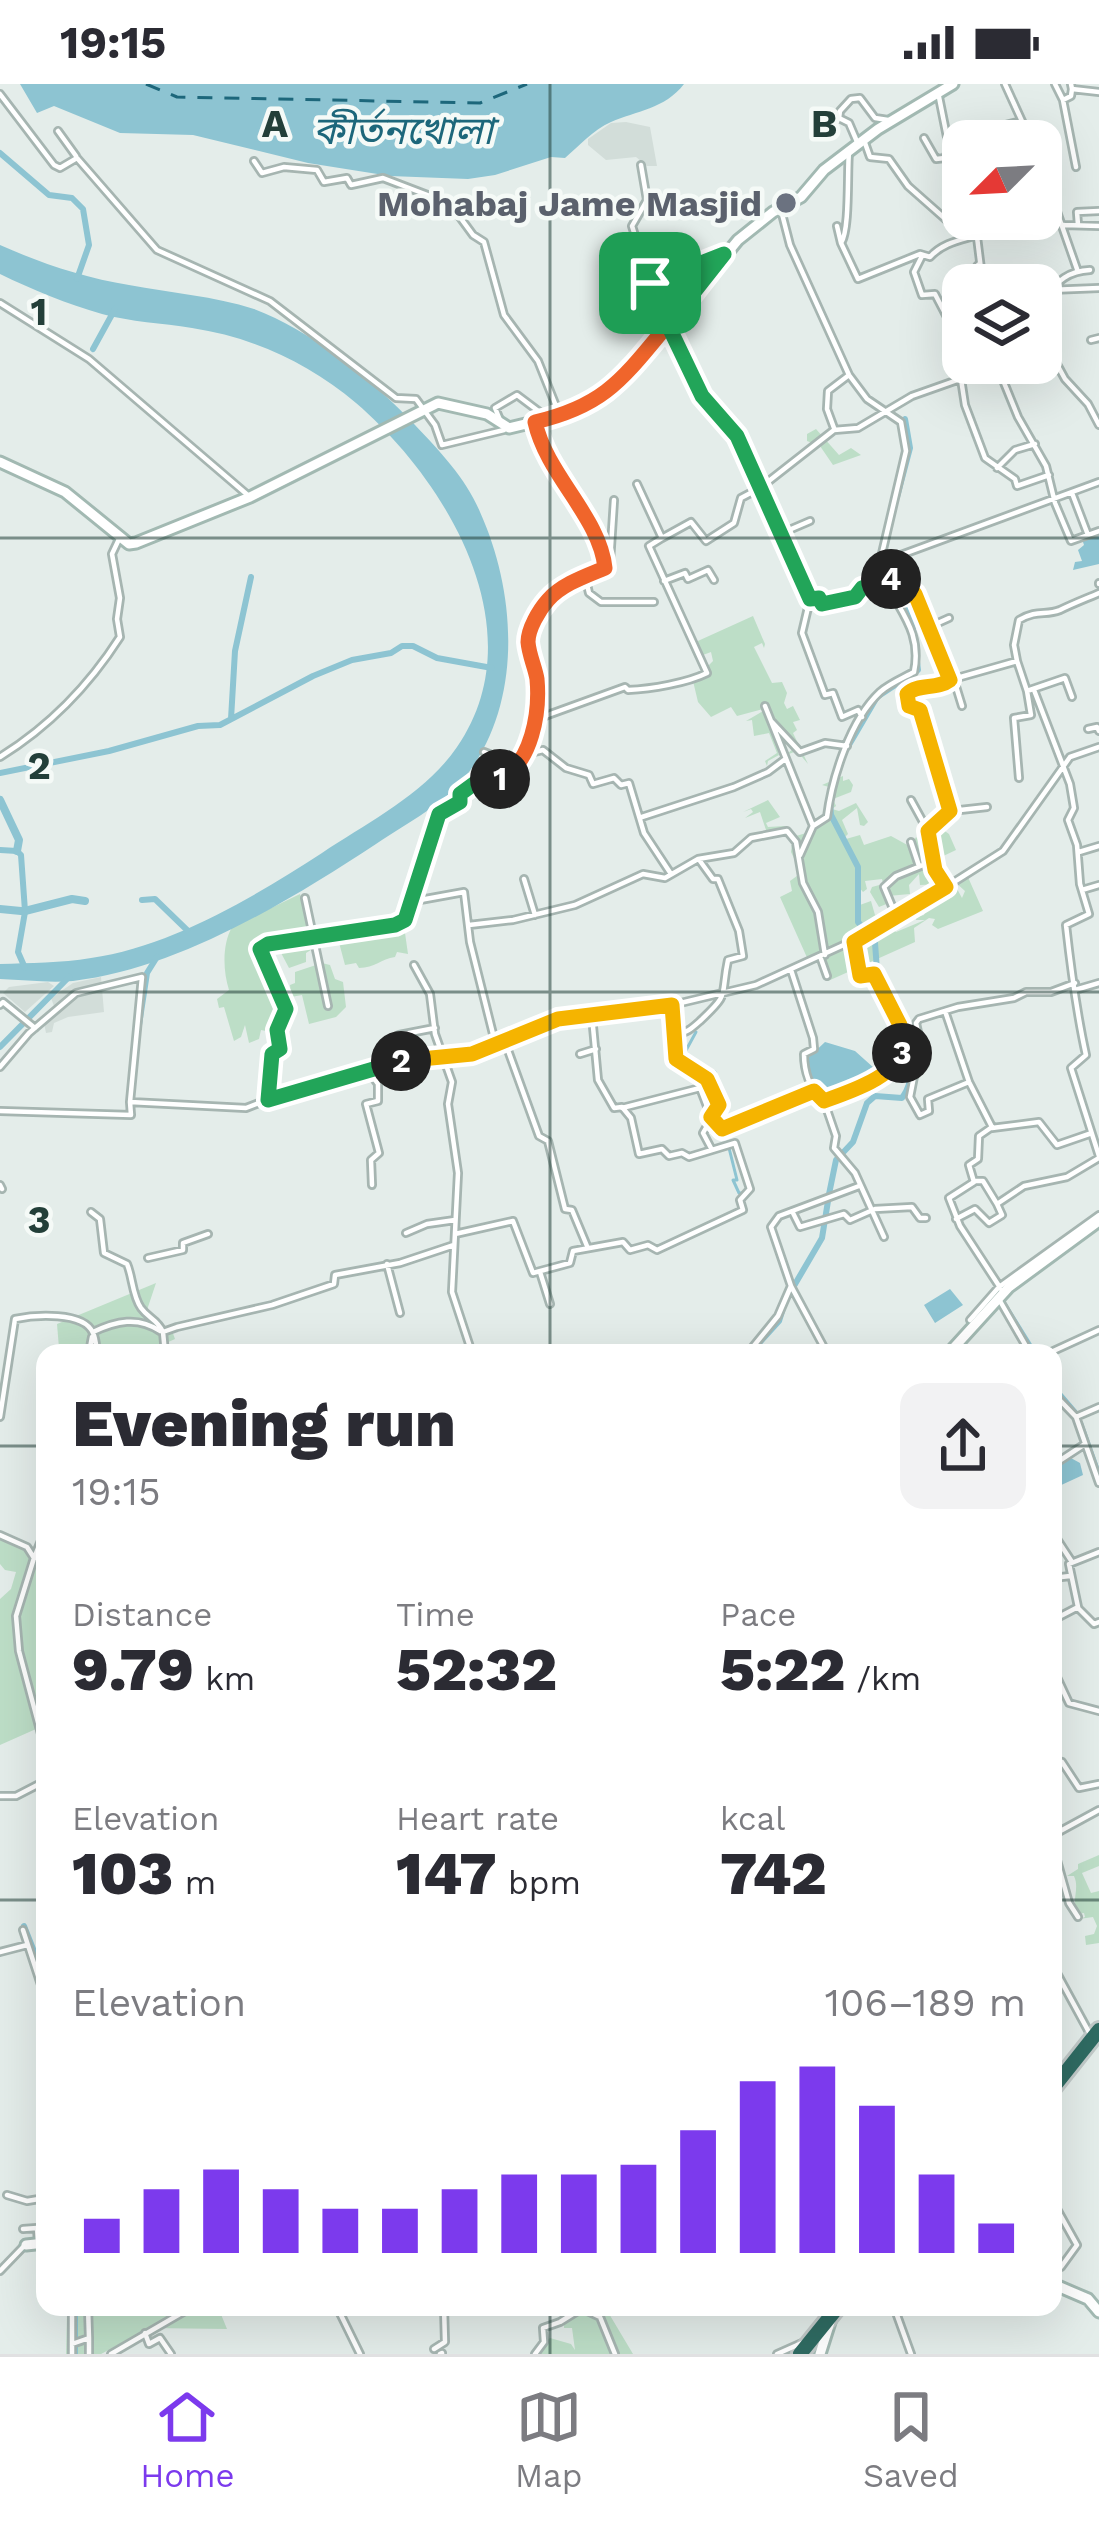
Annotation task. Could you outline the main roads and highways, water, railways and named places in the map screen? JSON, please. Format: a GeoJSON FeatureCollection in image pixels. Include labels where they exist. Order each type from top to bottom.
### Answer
{"type":"FeatureCollection","features":[{"type":"Feature","properties":{"kind":"highway"},"geometry":{"type":"LineString","coordinates":[[1062,2077],[1097,2033]]}},
{"type":"Feature","properties":{"kind":"main road"},"geometry":{"type":"LineString","coordinates":[[0,462],[65,492],[120,537],[136,543],[250,497],[438,403],[504,424],[560,416],[602,396],[668,325],[724,254],[780,208],[801,197],[824,170],[857,145],[953,84]]}},
{"type":"Feature","properties":{"kind":"main road"},"geometry":{"type":"LineString","coordinates":[[957,1344],[1000,1292],[1098,1222]]}},
{"type":"Feature","properties":{"kind":"main road"},"geometry":{"type":"LineString","coordinates":[[26,2245],[36,2244]]}},
{"type":"Feature","properties":{"kind":"main road"},"geometry":{"type":"LineString","coordinates":[[1062,2288],[1088,2299],[1099,2312]]}},
{"type":"Feature","properties":{"kind":"water","name":"কীর্তনখোলা"},"geometry":{"type":"Polygon","coordinates":[[[20,84],[684,84],[659,104],[604,125],[565,158],[551,157],[468,179],[390,176],[308,163],[193,135],[120,133],[54,106],[37,113],[20,84]]]}},
{"type":"Feature","properties":{"kind":"water"},"geometry":{"type":"Polygon","coordinates":[[[0,245],[96,278],[254,309],[340,358],[399,408],[468,488],[492,543],[507,610],[506,678],[499,711],[469,772],[449,794],[342,866],[231,929],[152,963],[73,981],[0,979],[0,964],[91,958],[182,931],[296,870],[429,779],[457,747],[479,702],[488,655],[484,608],[471,561],[421,473],[390,435],[338,389],[258,345],[192,328],[113,317],[38,291],[0,274],[0,245]]]}},
{"type":"Feature","properties":{"kind":"water"},"geometry":{"type":"Polygon","coordinates":[[[1099,535],[1099,564],[1073,570],[1075,562],[1082,561],[1078,550],[1084,545],[1082,539],[1099,535]]]}},
{"type":"Feature","properties":{"kind":"water"},"geometry":{"type":"Polygon","coordinates":[[[825,1042],[855,1051],[874,1068],[823,1098],[813,1084],[807,1059],[825,1042]]]}},
{"type":"Feature","properties":{"kind":"water"},"geometry":{"type":"Polygon","coordinates":[[[950,1289],[963,1305],[935,1323],[924,1305],[950,1289]]]}},
{"type":"Feature","properties":{"kind":"water"},"geometry":{"type":"Polygon","coordinates":[[[1069,1457],[1080,1463],[1083,1475],[1062,1485],[1062,1462],[1069,1457]]]}},
{"type":"Feature","properties":{"kind":"waterway"},"geometry":{"type":"LineString","coordinates":[[0,153],[49,195],[72,198],[83,209],[89,245],[77,279]]}},
{"type":"Feature","properties":{"kind":"waterway"},"geometry":{"type":"LineString","coordinates":[[93,349],[115,309]]}},
{"type":"Feature","properties":{"kind":"waterway"},"geometry":{"type":"LineString","coordinates":[[897,497],[910,448],[905,419]]}},
{"type":"Feature","properties":{"kind":"waterway"},"geometry":{"type":"LineString","coordinates":[[846,750],[877,697],[918,670],[912,621],[886,573],[883,556]]}},
{"type":"Feature","properties":{"kind":"waterway"},"geometry":{"type":"LineString","coordinates":[[231,719],[235,651],[251,577]]}},
{"type":"Feature","properties":{"kind":"waterway"},"geometry":{"type":"LineString","coordinates":[[0,773],[109,751],[198,726],[220,725],[313,676],[402,646],[492,668]]}},
{"type":"Feature","properties":{"kind":"waterway"},"geometry":{"type":"LineString","coordinates":[[0,800],[19,840],[17,851]]}},
{"type":"Feature","properties":{"kind":"waterway"},"geometry":{"type":"LineString","coordinates":[[830,803],[831,815],[858,867],[858,922],[875,943],[884,990]]}},
{"type":"Feature","properties":{"kind":"waterway"},"geometry":{"type":"LineString","coordinates":[[0,850],[21,855],[25,911]]}},
{"type":"Feature","properties":{"kind":"waterway"},"geometry":{"type":"LineString","coordinates":[[25,911],[72,899],[85,901]]}},
{"type":"Feature","properties":{"kind":"waterway"},"geometry":{"type":"LineString","coordinates":[[142,900],[155,899],[187,930]]}},
{"type":"Feature","properties":{"kind":"waterway"},"geometry":{"type":"LineString","coordinates":[[0,909],[21,911]]}},
{"type":"Feature","properties":{"kind":"waterway"},"geometry":{"type":"LineString","coordinates":[[25,912],[18,952],[25,968]]}},
{"type":"Feature","properties":{"kind":"waterway"},"geometry":{"type":"LineString","coordinates":[[139,1025],[147,973],[157,957]]}},
{"type":"Feature","properties":{"kind":"waterway"},"geometry":{"type":"LineString","coordinates":[[0,1047],[69,977]]}},
{"type":"Feature","properties":{"kind":"waterway"},"geometry":{"type":"LineString","coordinates":[[828,1199],[836,1160],[853,1142],[867,1103],[875,1096],[902,1098],[907,1088],[910,1053],[893,1007]]}},
{"type":"Feature","properties":{"kind":"waterway"},"geometry":{"type":"LineString","coordinates":[[685,1063],[684,1054],[696,1032]]}},
{"type":"Feature","properties":{"kind":"waterway"},"geometry":{"type":"LineString","coordinates":[[697,1071],[715,1072],[727,1125]]}},
{"type":"Feature","properties":{"kind":"waterway"},"geometry":{"type":"LineString","coordinates":[[729,1148],[737,1180],[733,1180],[739,1193],[745,1193]]}},
{"type":"Feature","properties":{"kind":"waterway"},"geometry":{"type":"LineString","coordinates":[[791,1291],[822,1238],[828,1201]]}},
{"type":"Feature","properties":{"kind":"waterway"},"geometry":{"type":"LineString","coordinates":[[998,1295],[1028,1344]]}},
{"type":"Feature","properties":{"kind":"waterway"},"geometry":{"type":"LineString","coordinates":[[758,1344],[779,1321],[783,1308]]}},
{"type":"Feature","properties":{"kind":"waterway"},"geometry":{"type":"LineString","coordinates":[[1062,1398],[1077,1415]]}},
{"type":"Feature","properties":{"kind":"waterway"},"geometry":{"type":"LineString","coordinates":[[1080,1423],[1099,1476]]}},
{"type":"Feature","properties":{"kind":"waterway"},"geometry":{"type":"LineString","coordinates":[[24,1926],[36,1956]]}},
{"type":"Feature","properties":{"kind":"waterway"},"geometry":{"type":"LineString","coordinates":[[75,2316],[75,2354]]}},
{"type":"Feature","properties":{"kind":"place","name":"Mohabaj Jame Masjid"},"geometry":{"type":"Point","coordinates":[786,203]}}]}
